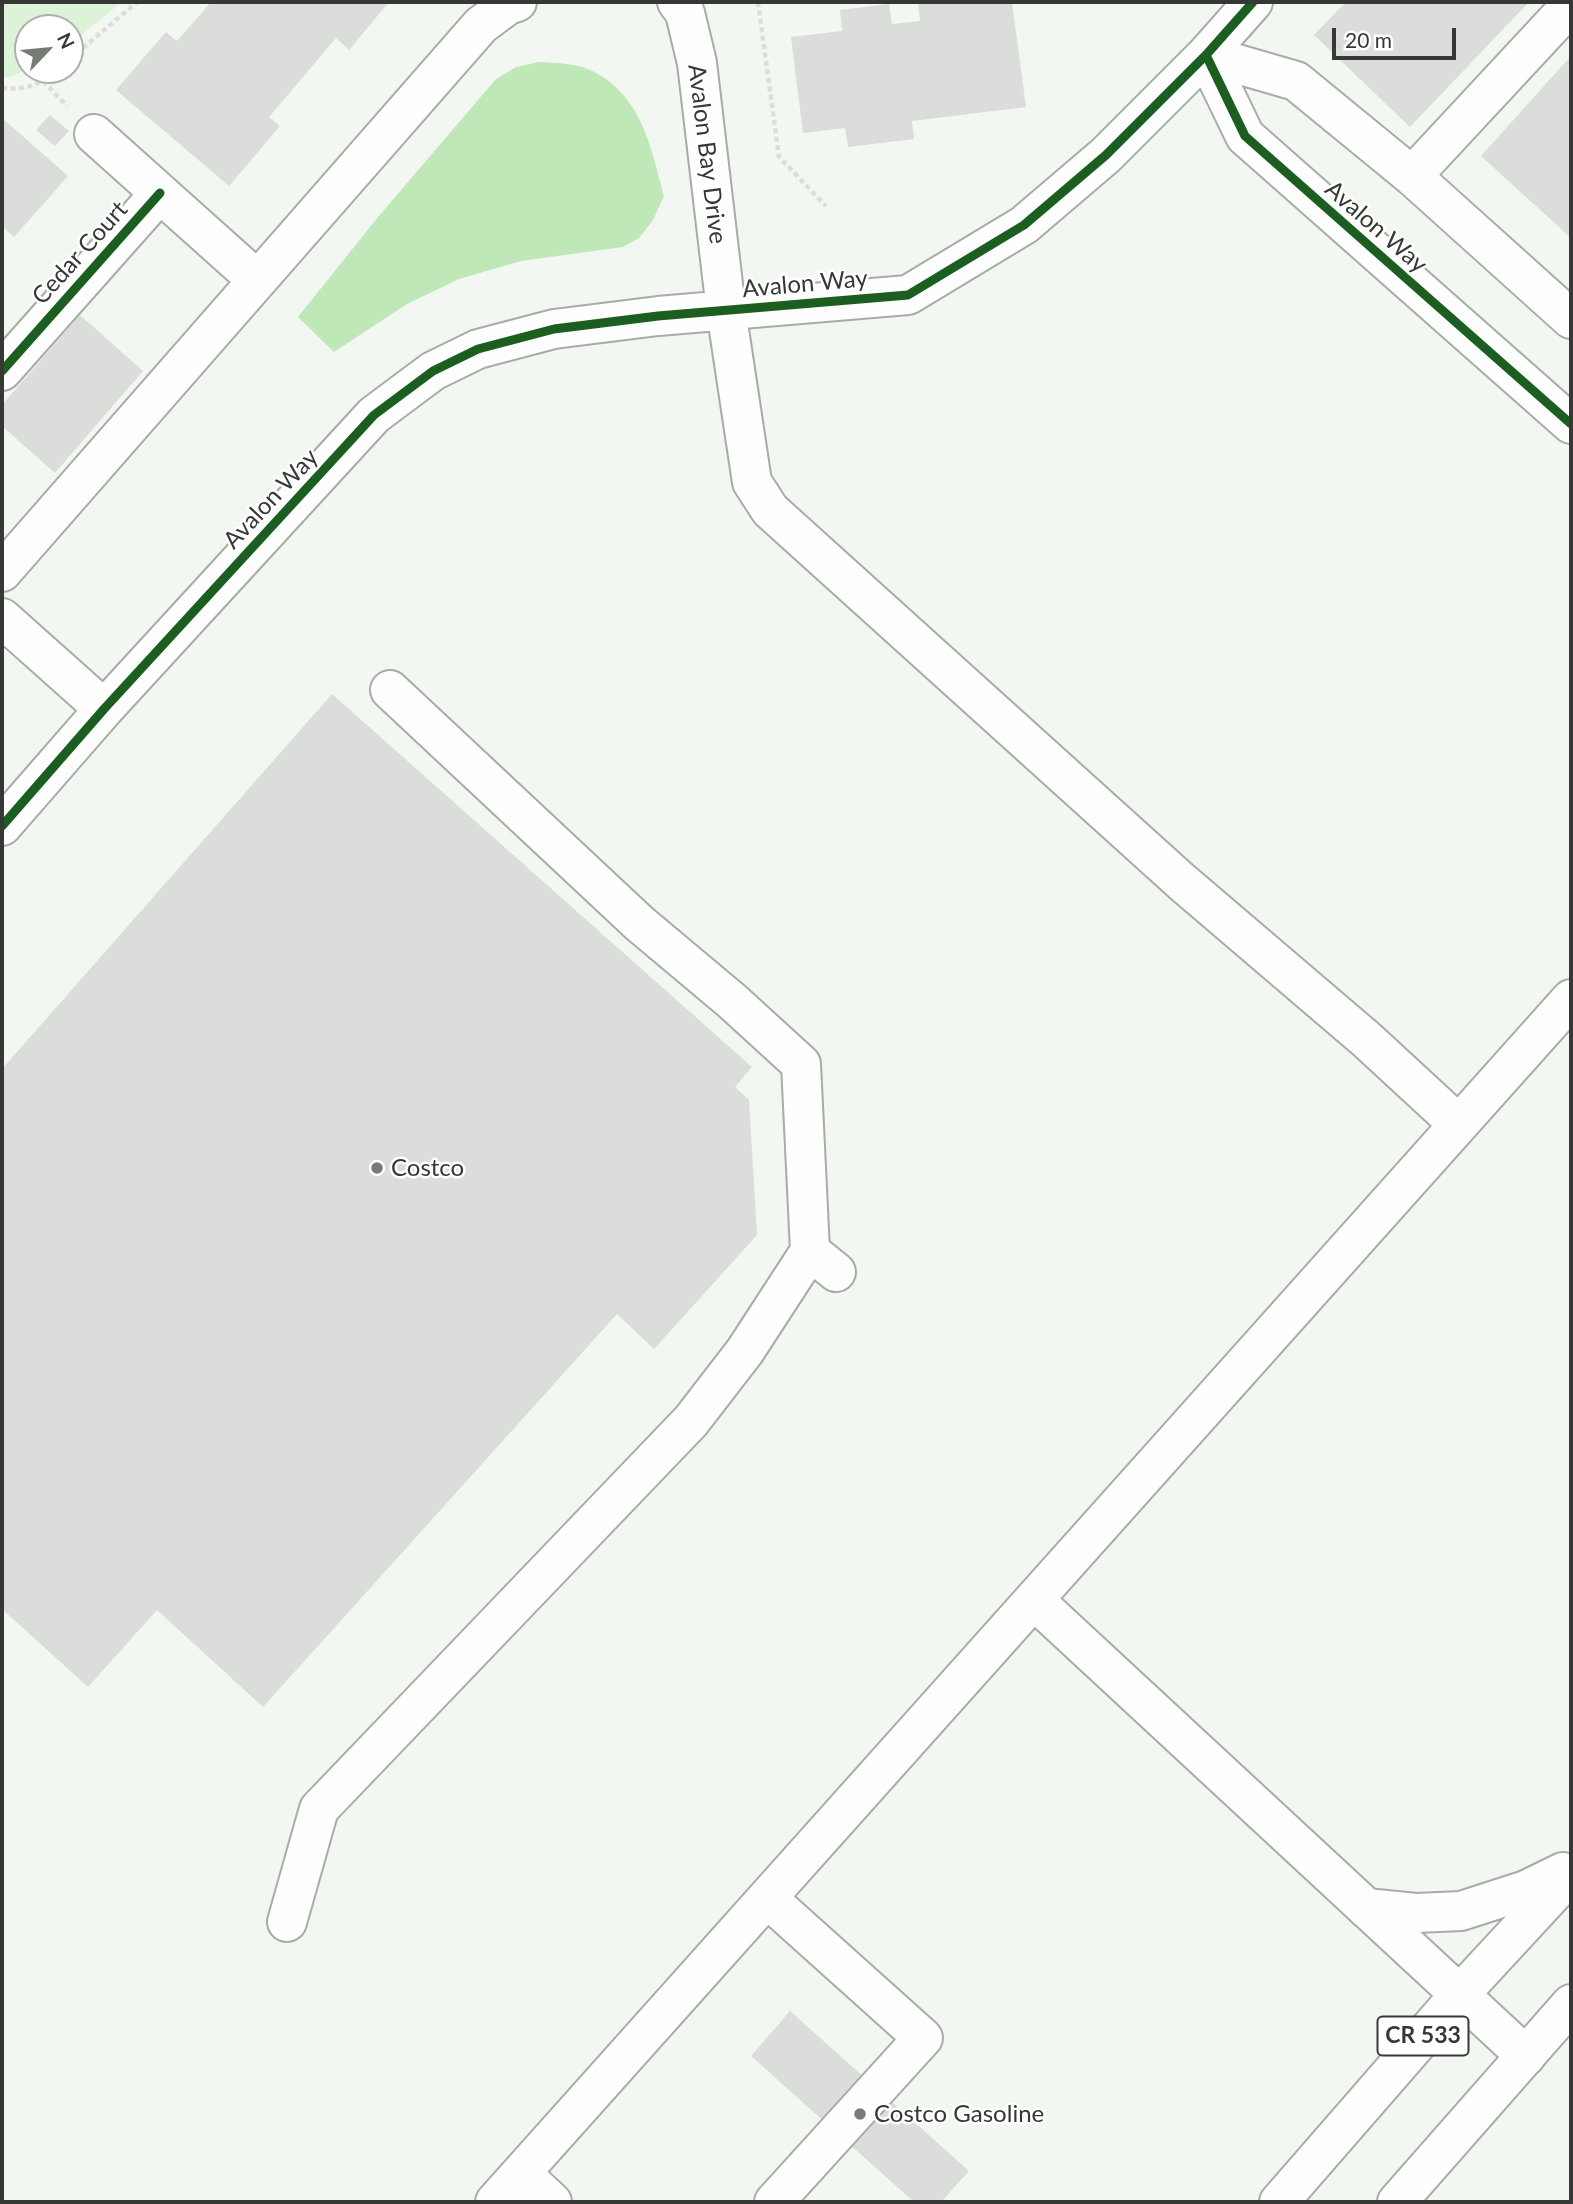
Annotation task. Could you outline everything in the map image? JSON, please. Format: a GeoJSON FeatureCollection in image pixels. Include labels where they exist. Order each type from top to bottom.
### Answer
{"type":"FeatureCollection","features":[{"type":"Feature","properties":{"kind":"street","name":"Avalon Bay Drive"},"geometry":{"type":"LineString","coordinates":[[677,2],[685,13],[697,63],[726,310],[752,482],[770,510],[1182,882],[1357,1031],[1458,1124]]}},
{"type":"Feature","properties":{"kind":"street"},"geometry":{"type":"LineString","coordinates":[[1253,2],[1206,55],[1296,80],[1412,176],[1571,319]]}},
{"type":"Feature","properties":{"kind":"street"},"geometry":{"type":"LineString","coordinates":[[2,572],[481,25],[510,3]]}},
{"type":"Feature","properties":{"kind":"street"},"geometry":{"type":"LineString","coordinates":[[1412,176],[1571,5]]}},
{"type":"Feature","properties":{"kind":"street","name":"Avalon Way"},"geometry":{"type":"LineString","coordinates":[[2,826],[104,709],[374,415],[433,371],[478,349],[554,329],[658,316],[908,295],[1024,225],[1106,155],[1206,55],[1245,136],[1571,424]]}},
{"type":"Feature","properties":{"kind":"street"},"geometry":{"type":"LineString","coordinates":[[94,134],[257,280]]}},
{"type":"Feature","properties":{"kind":"street","name":"Cedar Court"},"geometry":{"type":"LineString","coordinates":[[2,371],[160,193]]}},
{"type":"Feature","properties":{"kind":"street"},"geometry":{"type":"LineString","coordinates":[[2,618],[104,709]]}},
{"type":"Feature","properties":{"kind":"street"},"geometry":{"type":"LineString","coordinates":[[287,1922],[319,1809],[691,1421],[745,1351],[823,1262],[801,1064],[732,1001],[639,923],[390,690]]}},
{"type":"Feature","properties":{"kind":"street"},"geometry":{"type":"LineString","coordinates":[[495,2202],[1571,999]]}},
{"type":"Feature","properties":{"kind":"street"},"geometry":{"type":"LineString","coordinates":[[1034,1600],[1526,2056]]}},
{"type":"Feature","properties":{"kind":"street"},"geometry":{"type":"LineString","coordinates":[[1366,1908],[1416,1913],[1461,1911],[1526,1890],[1571,1867]]}},
{"type":"Feature","properties":{"kind":"street","name":"CR 533"},"geometry":{"type":"LineString","coordinates":[[1279,2202],[1460,1994],[1571,1874]]}},
{"type":"Feature","properties":{"kind":"street"},"geometry":{"type":"LineString","coordinates":[[767,1898],[923,2038],[774,2202]]}},
{"type":"Feature","properties":{"kind":"street"},"geometry":{"type":"LineString","coordinates":[[1397,2202],[1571,2004]]}},
{"type":"Feature","properties":{"kind":"street"},"geometry":{"type":"LineString","coordinates":[[522,2173],[552,2202]]}},
{"type":"Feature","properties":{"kind":"path"},"geometry":{"type":"LineString","coordinates":[[84,47],[138,2]]}},
{"type":"Feature","properties":{"kind":"path"},"geometry":{"type":"LineString","coordinates":[[758,2],[779,157],[827,206]]}},
{"type":"Feature","properties":{"kind":"path"},"geometry":{"type":"LineString","coordinates":[[2,88],[22,90],[36,84]]}},
{"type":"Feature","properties":{"kind":"shaded area"},"geometry":{"type":"Polygon","coordinates":[[[2,2],[122,2],[84,33],[84,14],[14,14],[14,75],[2,77],[2,2]]]}},
{"type":"Feature","properties":{"kind":"shaded area"},"geometry":{"type":"Polygon","coordinates":[[[539,62],[570,64],[588,69],[606,79],[632,106],[648,140],[664,196],[653,220],[639,238],[623,247],[521,261],[459,279],[407,304],[334,352],[298,317],[378,217],[496,79],[516,67],[539,62]]]}},
{"type":"Feature","properties":{"kind":"building"},"geometry":{"type":"Polygon","coordinates":[[[211,2],[389,2],[349,50],[336,38],[269,117],[280,126],[229,186],[116,90],[166,32],[177,41],[211,2]]]}},
{"type":"Feature","properties":{"kind":"building"},"geometry":{"type":"Polygon","coordinates":[[[918,2],[1012,2],[1026,107],[912,121],[914,139],[848,147],[845,128],[803,133],[791,37],[842,31],[840,10],[889,4],[892,24],[920,21],[918,2]]]}},
{"type":"Feature","properties":{"kind":"building"},"geometry":{"type":"Polygon","coordinates":[[[1346,2],[1529,2],[1410,127],[1314,35],[1346,2]]]}},
{"type":"Feature","properties":{"kind":"building"},"geometry":{"type":"Polygon","coordinates":[[[1571,56],[1571,238],[1481,156],[1571,56]]]}},
{"type":"Feature","properties":{"kind":"building"},"geometry":{"type":"Polygon","coordinates":[[[50,115],[69,131],[55,146],[36,130],[50,115]]]}},
{"type":"Feature","properties":{"kind":"building"},"geometry":{"type":"Polygon","coordinates":[[[2,118],[68,176],[14,237],[2,226],[2,118]]]}},
{"type":"Feature","properties":{"kind":"building"},"geometry":{"type":"Polygon","coordinates":[[[80,315],[143,371],[55,473],[2,426],[2,405],[80,315]]]}},
{"type":"Feature","properties":{"kind":"building","name":"Costco"},"geometry":{"type":"Polygon","coordinates":[[[332,694],[752,1067],[735,1087],[749,1100],[757,1235],[654,1349],[617,1314],[263,1707],[157,1610],[88,1687],[2,1609],[2,1069],[332,694]]]}},
{"type":"Feature","properties":{"kind":"building","name":"Costco Gasoline"},"geometry":{"type":"Polygon","coordinates":[[[790,2011],[969,2171],[941,2202],[914,2202],[751,2056],[790,2011]]]}},
{"type":"Feature","properties":{"kind":"cycle path"},"geometry":{"type":"LineString","coordinates":[[2,826],[104,709],[374,415],[433,371],[478,349],[554,329],[658,316],[908,295],[1024,225],[1106,155],[1206,55],[1253,2]]}},
{"type":"Feature","properties":{"kind":"cycle path"},"geometry":{"type":"LineString","coordinates":[[1206,55],[1245,136],[1571,424]]}},
{"type":"Feature","properties":{"kind":"cycle path"},"geometry":{"type":"LineString","coordinates":[[2,371],[160,193]]}},
{"type":"Feature","properties":{"kind":"place","name":"Costco"},"geometry":{"type":"Point","coordinates":[377,1168]}},
{"type":"Feature","properties":{"kind":"place","name":"Costco Gasoline"},"geometry":{"type":"Point","coordinates":[860,2114]}}]}
